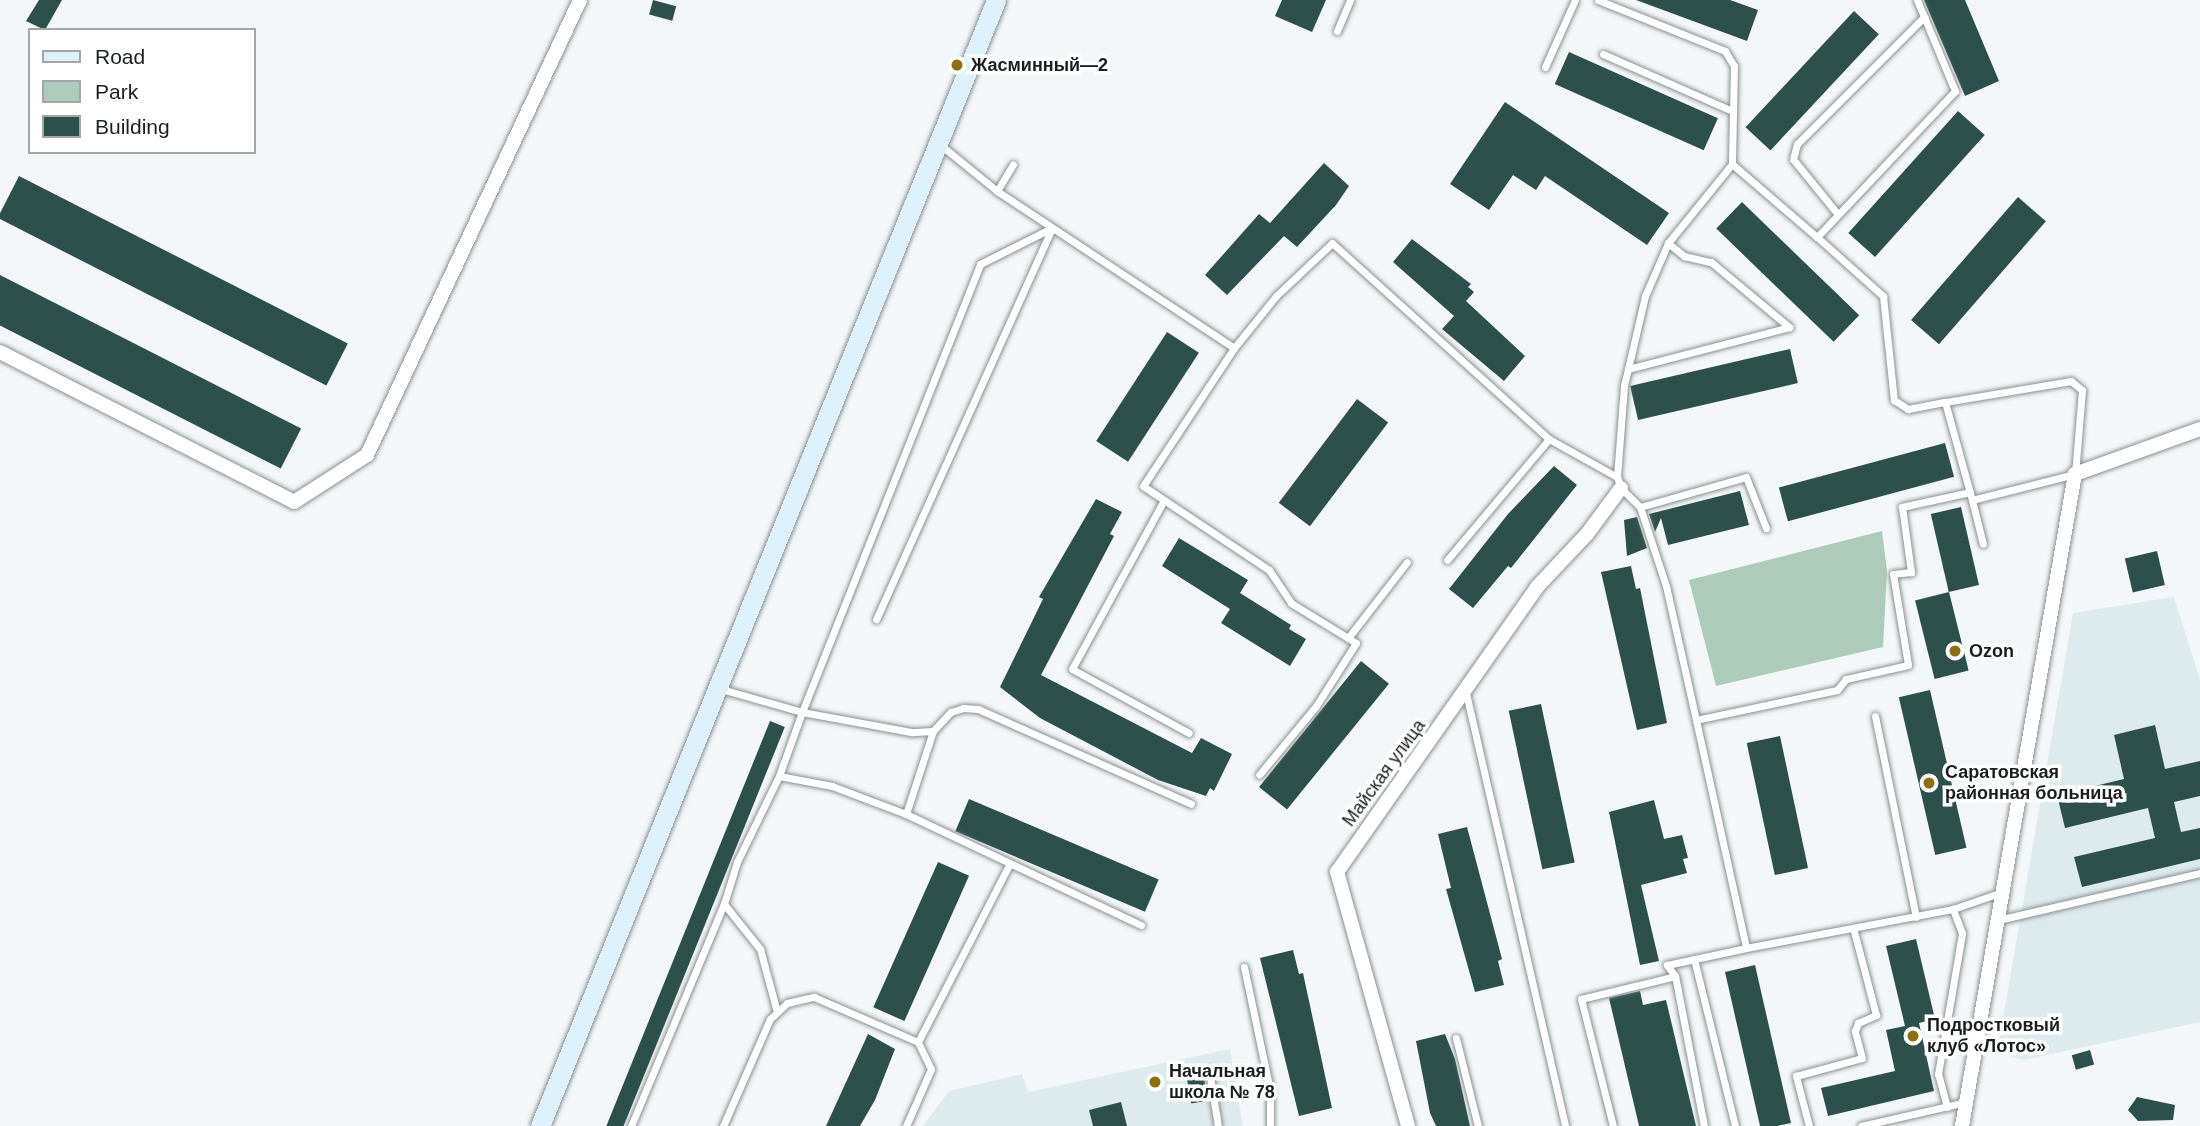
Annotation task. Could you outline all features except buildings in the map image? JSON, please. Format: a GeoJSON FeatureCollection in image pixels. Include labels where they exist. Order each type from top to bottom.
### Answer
{"type":"FeatureCollection","features":[{"type":"Feature","properties":{"kind":"main road"},"geometry":{"type":"LineString","coordinates":[[540,1126],[996,0]]}},
{"type":"Feature","properties":{"kind":"street"},"geometry":{"type":"LineString","coordinates":[[0,352],[294,502],[367,454],[580,0]]}},
{"type":"Feature","properties":{"kind":"street"},"geometry":{"type":"LineString","coordinates":[[1962,1126],[2075,474],[2200,429]]}},
{"type":"Feature","properties":{"kind":"street","name":"Майская улица"},"geometry":{"type":"LineString","coordinates":[[1408,1126],[1338,872],[1466,693],[1537,587],[1587,534],[1619,482]]}},
{"type":"Feature","properties":{"kind":"lane"},"geometry":{"type":"LineString","coordinates":[[1337,32],[1350,0]]}},
{"type":"Feature","properties":{"kind":"lane"},"geometry":{"type":"LineString","coordinates":[[1545,67],[1575,0]]}},
{"type":"Feature","properties":{"kind":"lane"},"geometry":{"type":"LineString","coordinates":[[1598,0],[1725,51],[1734,66],[1732,164],[1668,243],[1645,296],[1628,369],[1619,482]]}},
{"type":"Feature","properties":{"kind":"lane"},"geometry":{"type":"LineString","coordinates":[[1817,237],[1836,212],[1955,91],[1917,0]]}},
{"type":"Feature","properties":{"kind":"lane"},"geometry":{"type":"LineString","coordinates":[[1836,212],[1793,159],[1797,144],[1924,17]]}},
{"type":"Feature","properties":{"kind":"lane"},"geometry":{"type":"LineString","coordinates":[[1603,54],[1732,111]]}},
{"type":"Feature","properties":{"kind":"lane"},"geometry":{"type":"LineString","coordinates":[[938,143],[997,191],[1234,348]]}},
{"type":"Feature","properties":{"kind":"lane"},"geometry":{"type":"LineString","coordinates":[[997,191],[1013,164]]}},
{"type":"Feature","properties":{"kind":"lane"},"geometry":{"type":"LineString","coordinates":[[1696,720],[1837,690],[1846,679],[1908,666],[1894,574],[1911,572],[1902,508],[2075,474],[2082,390],[2071,380],[1908,409],[1894,400],[1883,296],[1732,164]]}},
{"type":"Feature","properties":{"kind":"lane"},"geometry":{"type":"LineString","coordinates":[[876,619],[1052,228]]}},
{"type":"Feature","properties":{"kind":"lane"},"geometry":{"type":"LineString","coordinates":[[631,1126],[724,904],[737,862],[779,776],[980,264],[1052,228]]}},
{"type":"Feature","properties":{"kind":"lane"},"geometry":{"type":"LineString","coordinates":[[1258,775],[1316,706],[1356,643],[1291,603],[1269,570],[1143,486],[1234,348],[1276,296],[1332,243],[1549,439],[1619,482],[1640,507],[1666,586],[1746,948]]}},
{"type":"Feature","properties":{"kind":"lane"},"geometry":{"type":"LineString","coordinates":[[1628,369],[1789,327],[1711,262],[1684,256],[1668,243]]}},
{"type":"Feature","properties":{"kind":"lane"},"geometry":{"type":"LineString","coordinates":[[1945,402],[1983,544]]}},
{"type":"Feature","properties":{"kind":"lane"},"geometry":{"type":"LineString","coordinates":[[1447,559],[1549,439]]}},
{"type":"Feature","properties":{"kind":"lane"},"geometry":{"type":"LineString","coordinates":[[1640,507],[1746,477],[1766,528]]}},
{"type":"Feature","properties":{"kind":"lane"},"geometry":{"type":"LineString","coordinates":[[1164,500],[1072,669],[1189,733]]}},
{"type":"Feature","properties":{"kind":"lane"},"geometry":{"type":"LineString","coordinates":[[1348,638],[1406,562]]}},
{"type":"Feature","properties":{"kind":"lane"},"geometry":{"type":"LineString","coordinates":[[717,688],[802,712],[911,732],[933,732]]}},
{"type":"Feature","properties":{"kind":"lane"},"geometry":{"type":"LineString","coordinates":[[1466,693],[1565,1126]]}},
{"type":"Feature","properties":{"kind":"lane"},"geometry":{"type":"LineString","coordinates":[[906,814],[933,732],[951,712],[978,709],[1191,804]]}},
{"type":"Feature","properties":{"kind":"lane"},"geometry":{"type":"LineString","coordinates":[[1875,716],[1916,917]]}},
{"type":"Feature","properties":{"kind":"lane"},"geometry":{"type":"LineString","coordinates":[[779,776],[832,786],[906,814],[1141,925]]}},
{"type":"Feature","properties":{"kind":"lane"},"geometry":{"type":"LineString","coordinates":[[918,1042],[1009,864]]}},
{"type":"Feature","properties":{"kind":"lane"},"geometry":{"type":"LineString","coordinates":[[1997,920],[2200,873]]}},
{"type":"Feature","properties":{"kind":"lane"},"geometry":{"type":"LineString","coordinates":[[1704,1126],[1675,976],[1667,965],[1746,948],[1854,931],[1953,909],[2002,891]]}},
{"type":"Feature","properties":{"kind":"lane"},"geometry":{"type":"LineString","coordinates":[[724,904],[760,949],[777,1012]]}},
{"type":"Feature","properties":{"kind":"lane"},"geometry":{"type":"LineString","coordinates":[[1947,1107],[1938,1074],[1962,933],[1953,909]]}},
{"type":"Feature","properties":{"kind":"lane"},"geometry":{"type":"LineString","coordinates":[[1809,1126],[1796,1076],[1862,1058],[1855,1031],[1858,1023],[1876,1015],[1854,931]]}},
{"type":"Feature","properties":{"kind":"lane"},"geometry":{"type":"LineString","coordinates":[[1694,960],[1735,1126]]}},
{"type":"Feature","properties":{"kind":"lane"},"geometry":{"type":"LineString","coordinates":[[1244,967],[1270,1090],[1270,1126]]}},
{"type":"Feature","properties":{"kind":"lane"},"geometry":{"type":"LineString","coordinates":[[1613,1126],[1581,999],[1675,976]]}},
{"type":"Feature","properties":{"kind":"lane"},"geometry":{"type":"LineString","coordinates":[[723,1126],[769,1019],[787,1003],[814,997],[918,1042],[932,1069],[906,1126]]}},
{"type":"Feature","properties":{"kind":"lane"},"geometry":{"type":"LineString","coordinates":[[1456,1038],[1478,1126]]}},
{"type":"Feature","properties":{"kind":"lane"},"geometry":{"type":"LineString","coordinates":[[1209,1071],[1218,1126]]}},
{"type":"Feature","properties":{"kind":"lane"},"geometry":{"type":"LineString","coordinates":[[1861,1126],[1966,1102]]}},
{"type":"Feature","properties":{"kind":"shaded area"},"geometry":{"type":"Polygon","coordinates":[[[2174,597],[2200,680],[2200,1022],[2024,1060],[1997,1053],[2073,613],[2174,597]]]}},
{"type":"Feature","properties":{"kind":"shaded area","name":"Начальная школа № 78"},"geometry":{"type":"Polygon","coordinates":[[[1230,1049],[1243,1126],[923,1126],[949,1091],[1022,1074],[1028,1092],[1230,1049]]]}},
{"type":"Feature","properties":{"kind":"green space"},"geometry":{"type":"Polygon","coordinates":[[[1882,531],[1887,571],[1883,647],[1716,686],[1689,580],[1882,531]]]}},
{"type":"Feature","properties":{"kind":"place","name":"Жасминный—2"},"geometry":{"type":"Point","coordinates":[957,65]}},
{"type":"Feature","properties":{"kind":"place","name":"Ozon"},"geometry":{"type":"Point","coordinates":[1955,651]}},
{"type":"Feature","properties":{"kind":"place","name":"Саратовская районная больница"},"geometry":{"type":"Point","coordinates":[1929,783]}},
{"type":"Feature","properties":{"kind":"place","name":"Подростковый клуб «Лотос»"},"geometry":{"type":"Point","coordinates":[1913,1036]}},
{"type":"Feature","properties":{"kind":"place","name":"Начальная школа № 78"},"geometry":{"type":"Point","coordinates":[1155,1082]}}]}
